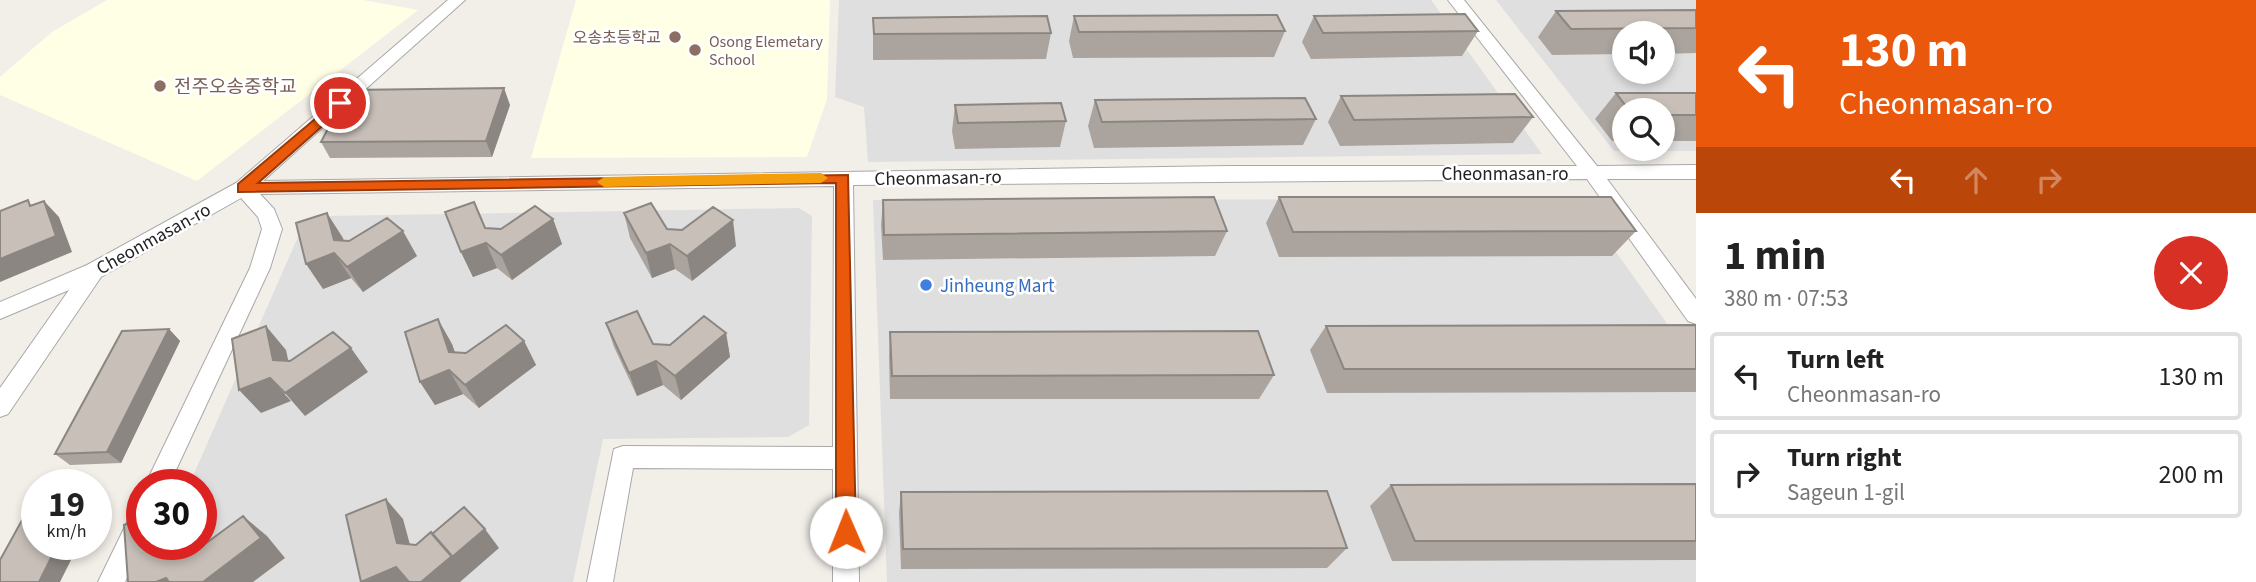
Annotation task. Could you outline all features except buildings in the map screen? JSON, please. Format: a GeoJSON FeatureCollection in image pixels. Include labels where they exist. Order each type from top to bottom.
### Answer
{"type":"FeatureCollection","features":[{"type":"Feature","properties":{"kind":"street"},"geometry":{"type":"LineString","coordinates":[[165,469],[260,268],[272,229],[267,214],[243,188],[457,0]]}},
{"type":"Feature","properties":{"kind":"street"},"geometry":{"type":"LineString","coordinates":[[1456,0],[1592,172],[1696,315]]}},
{"type":"Feature","properties":{"kind":"street","name":"Cheonmasan-ro"},"geometry":{"type":"LineString","coordinates":[[0,311],[94,271],[243,188],[1228,173],[1696,172]]}},
{"type":"Feature","properties":{"kind":"street"},"geometry":{"type":"LineString","coordinates":[[843,178],[846,582]]}},
{"type":"Feature","properties":{"kind":"street"},"geometry":{"type":"LineString","coordinates":[[0,407],[94,271]]}},
{"type":"Feature","properties":{"kind":"street"},"geometry":{"type":"LineString","coordinates":[[600,582],[623,457],[845,458]]}},
{"type":"Feature","properties":{"kind":"street"},"geometry":{"type":"LineString","coordinates":[[111,582],[126,551]]}},
{"type":"Feature","properties":{"kind":"shaded area","name":"전주오송중학교"},"geometry":{"type":"Polygon","coordinates":[[[107,0],[363,0],[418,10],[197,181],[0,95],[0,77],[52,32],[107,0]]]}},
{"type":"Feature","properties":{"kind":"shaded area","name":"Osong Elemetary School"},"geometry":{"type":"Polygon","coordinates":[[[576,0],[830,0],[827,99],[807,157],[531,158],[576,0]]]}},
{"type":"Feature","properties":{"kind":"shaded area"},"geometry":{"type":"Polygon","coordinates":[[[839,0],[1431,0],[1542,154],[868,162],[864,107],[835,97],[839,0]]]}},
{"type":"Feature","properties":{"kind":"shaded area"},"geometry":{"type":"Polygon","coordinates":[[[1496,0],[1696,0],[1696,151],[1675,151],[1675,98],[1612,98],[1612,148],[1496,0]]]}},
{"type":"Feature","properties":{"kind":"shaded area"},"geometry":{"type":"Polygon","coordinates":[[[1578,199],[1696,364],[1696,582],[887,582],[873,200],[1578,199]]]}},
{"type":"Feature","properties":{"kind":"shaded area"},"geometry":{"type":"Polygon","coordinates":[[[799,208],[812,216],[809,425],[788,437],[603,439],[573,582],[147,582],[156,560],[217,560],[217,469],[196,469],[301,230],[327,216],[799,208]]]}},
{"type":"Feature","properties":{"kind":"slow traffic"},"geometry":{"type":"LineString","coordinates":[[604,182],[821,178]]}},
{"type":"Feature","properties":{"kind":"place","name":"오송초등학교"},"geometry":{"type":"Point","coordinates":[675,37]}},
{"type":"Feature","properties":{"kind":"place","name":"Osong Elemetary School"},"geometry":{"type":"Point","coordinates":[695,50]}},
{"type":"Feature","properties":{"kind":"place","name":"전주오송중학교"},"geometry":{"type":"Point","coordinates":[160,86]}},
{"type":"Feature","properties":{"kind":"place","name":"Jinheung Mart"},"geometry":{"type":"Point","coordinates":[926,285]}},
{"type":"Feature","properties":{"kind":"route"},"geometry":{"type":"LineString","coordinates":[[340,103],[243,188],[843,178],[846,532]]}}]}
